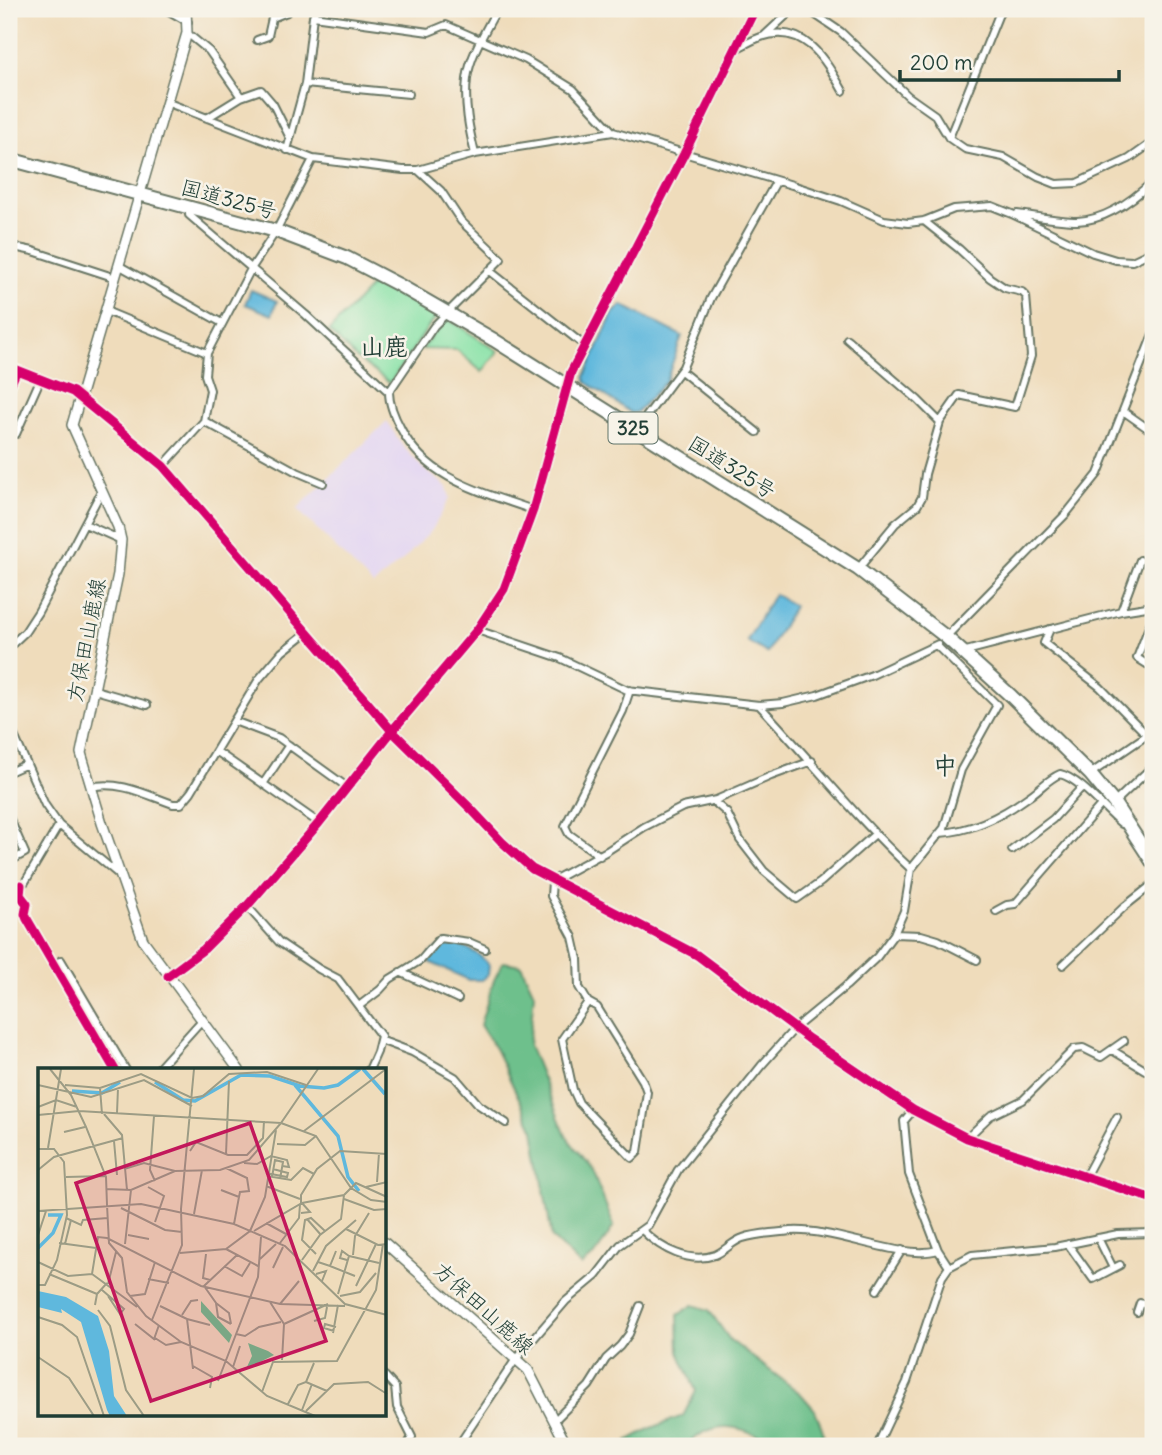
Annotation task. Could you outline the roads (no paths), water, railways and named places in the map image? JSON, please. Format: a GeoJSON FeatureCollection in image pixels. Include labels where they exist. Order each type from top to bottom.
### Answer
{"type":"FeatureCollection","features":[{"type":"Feature","properties":{"kind":"highway","name":"国道325号"},"geometry":{"type":"LineString","coordinates":[[9,159],[276,231],[347,258],[448,313],[567,385],[858,569],[941,641],[962,652],[1090,774],[1114,803],[1153,863]]}},
{"type":"Feature","properties":{"kind":"street"},"geometry":{"type":"LineString","coordinates":[[165,9],[188,22]]}},
{"type":"Feature","properties":{"kind":"street","name":"方保田山鹿線"},"geometry":{"type":"LineString","coordinates":[[186,9],[187,33],[72,425],[118,527],[121,540],[118,575],[81,753],[143,940],[238,1068]]}},
{"type":"Feature","properties":{"kind":"street"},"geometry":{"type":"LineString","coordinates":[[257,40],[268,36],[272,18],[287,12],[288,9]]}},
{"type":"Feature","properties":{"kind":"street"},"geometry":{"type":"LineString","coordinates":[[475,154],[467,106],[467,76],[497,9]]}},
{"type":"Feature","properties":{"kind":"street"},"geometry":{"type":"LineString","coordinates":[[168,975],[204,948],[247,906],[319,823],[477,630],[504,589],[533,510],[567,385],[755,9]]}},
{"type":"Feature","properties":{"kind":"street"},"geometry":{"type":"LineString","coordinates":[[736,49],[764,36],[793,9]]}},
{"type":"Feature","properties":{"kind":"street"},"geometry":{"type":"LineString","coordinates":[[807,9],[841,32],[908,96],[935,116],[949,138],[965,149],[1003,157],[1056,184],[1077,183],[1129,159],[1153,142]]}},
{"type":"Feature","properties":{"kind":"street"},"geometry":{"type":"LineString","coordinates":[[949,138],[1001,9]]}},
{"type":"Feature","properties":{"kind":"street"},"geometry":{"type":"LineString","coordinates":[[287,150],[305,84],[314,12],[429,32],[446,25],[526,60],[573,89],[612,132]]}},
{"type":"Feature","properties":{"kind":"street"},"geometry":{"type":"LineString","coordinates":[[187,33],[209,51],[241,97]]}},
{"type":"Feature","properties":{"kind":"street"},"geometry":{"type":"LineString","coordinates":[[764,36],[796,36],[810,43],[831,69],[843,91]]}},
{"type":"Feature","properties":{"kind":"street"},"geometry":{"type":"LineString","coordinates":[[305,84],[410,94]]}},
{"type":"Feature","properties":{"kind":"street"},"geometry":{"type":"LineString","coordinates":[[207,118],[241,97],[261,90],[273,104],[289,136]]}},
{"type":"Feature","properties":{"kind":"street"},"geometry":{"type":"LineString","coordinates":[[166,102],[313,159],[403,170],[418,170],[475,154],[612,132],[792,184],[884,220],[908,223],[924,221],[954,209],[992,206],[1093,253],[1116,260],[1132,261],[1153,251]]}},
{"type":"Feature","properties":{"kind":"street"},"geometry":{"type":"LineString","coordinates":[[163,466],[204,421],[210,390],[205,375],[207,353],[313,159]]}},
{"type":"Feature","properties":{"kind":"street"},"geometry":{"type":"LineString","coordinates":[[389,392],[433,326],[500,259],[461,221],[441,191],[418,170]]}},
{"type":"Feature","properties":{"kind":"street"},"geometry":{"type":"LineString","coordinates":[[636,430],[681,370],[711,298],[776,181]]}},
{"type":"Feature","properties":{"kind":"street"},"geometry":{"type":"LineString","coordinates":[[1012,214],[1078,221],[1102,215],[1133,201],[1153,181]]}},
{"type":"Feature","properties":{"kind":"street"},"geometry":{"type":"LineString","coordinates":[[191,209],[189,215],[306,315],[389,392],[397,422],[405,437],[413,450],[431,466],[460,484],[533,510]]}},
{"type":"Feature","properties":{"kind":"street"},"geometry":{"type":"LineString","coordinates":[[858,569],[895,524],[917,506],[922,497],[925,474],[940,422],[959,395],[1015,407],[1031,356],[1026,296],[1022,292],[1005,288],[990,278],[924,221]]}},
{"type":"Feature","properties":{"kind":"street"},"geometry":{"type":"LineString","coordinates":[[9,246],[116,278]]}},
{"type":"Feature","properties":{"kind":"street"},"geometry":{"type":"LineString","coordinates":[[120,266],[222,323]]}},
{"type":"Feature","properties":{"kind":"street"},"geometry":{"type":"LineString","coordinates":[[490,271],[585,345]]}},
{"type":"Feature","properties":{"kind":"street"},"geometry":{"type":"LineString","coordinates":[[106,311],[207,353]]}},
{"type":"Feature","properties":{"kind":"street"},"geometry":{"type":"LineString","coordinates":[[477,630],[560,658],[630,690],[759,705],[783,703],[817,695],[872,675],[941,641],[1066,514],[1098,474],[1150,351],[1153,334]]}},
{"type":"Feature","properties":{"kind":"street"},"geometry":{"type":"LineString","coordinates":[[847,339],[940,422]]}},
{"type":"Feature","properties":{"kind":"street"},"geometry":{"type":"LineString","coordinates":[[9,388],[17,370],[79,397],[163,466],[392,731],[532,869],[697,955],[795,1028],[913,1110],[967,1138],[1085,1177],[1152,1195]]}},
{"type":"Feature","properties":{"kind":"street"},"geometry":{"type":"LineString","coordinates":[[681,370],[757,432]]}},
{"type":"Feature","properties":{"kind":"street"},"geometry":{"type":"LineString","coordinates":[[9,434],[16,434],[40,380]]}},
{"type":"Feature","properties":{"kind":"street"},"geometry":{"type":"LineString","coordinates":[[1123,411],[1153,432]]}},
{"type":"Feature","properties":{"kind":"street"},"geometry":{"type":"LineString","coordinates":[[204,421],[297,472],[323,483]]}},
{"type":"Feature","properties":{"kind":"street"},"geometry":{"type":"LineString","coordinates":[[9,647],[25,632],[38,612],[101,492]]}},
{"type":"Feature","properties":{"kind":"street"},"geometry":{"type":"LineString","coordinates":[[85,524],[121,540]]}},
{"type":"Feature","properties":{"kind":"street"},"geometry":{"type":"LineString","coordinates":[[1121,611],[1140,560]]}},
{"type":"Feature","properties":{"kind":"street"},"geometry":{"type":"LineString","coordinates":[[962,652],[1121,611],[1153,607]]}},
{"type":"Feature","properties":{"kind":"street"},"geometry":{"type":"LineString","coordinates":[[1153,616],[1137,658],[1153,668]]}},
{"type":"Feature","properties":{"kind":"street"},"geometry":{"type":"LineString","coordinates":[[1050,629],[1044,643],[1100,687],[1150,733],[1090,774]]}},
{"type":"Feature","properties":{"kind":"street"},"geometry":{"type":"LineString","coordinates":[[91,787],[103,784],[126,788],[173,804],[181,804],[270,664],[306,633]]}},
{"type":"Feature","properties":{"kind":"street"},"geometry":{"type":"LineString","coordinates":[[457,1446],[516,1359],[566,1301],[596,1276],[620,1245],[643,1231],[655,1216],[678,1170],[761,1066],[795,1028],[877,957],[894,934],[904,911],[911,869],[944,828],[961,770],[997,705],[941,641]]}},
{"type":"Feature","properties":{"kind":"street"},"geometry":{"type":"LineString","coordinates":[[95,690],[146,705]]}},
{"type":"Feature","properties":{"kind":"street"},"geometry":{"type":"LineString","coordinates":[[600,856],[569,834],[565,826],[630,690]]}},
{"type":"Feature","properties":{"kind":"street"},"geometry":{"type":"LineString","coordinates":[[759,705],[812,761],[874,835],[911,869]]}},
{"type":"Feature","properties":{"kind":"street"},"geometry":{"type":"LineString","coordinates":[[234,721],[279,737],[347,787]]}},
{"type":"Feature","properties":{"kind":"street"},"geometry":{"type":"LineString","coordinates":[[9,724],[45,805],[59,825],[120,875]]}},
{"type":"Feature","properties":{"kind":"street"},"geometry":{"type":"LineString","coordinates":[[262,784],[289,745]]}},
{"type":"Feature","properties":{"kind":"street"},"geometry":{"type":"LineString","coordinates":[[216,751],[319,823]]}},
{"type":"Feature","properties":{"kind":"street"},"geometry":{"type":"LineString","coordinates":[[552,881],[683,807],[713,801],[812,761]]}},
{"type":"Feature","properties":{"kind":"street"},"geometry":{"type":"LineString","coordinates":[[9,772],[27,764]]}},
{"type":"Feature","properties":{"kind":"street"},"geometry":{"type":"LineString","coordinates":[[1114,803],[1153,766]]}},
{"type":"Feature","properties":{"kind":"street"},"geometry":{"type":"LineString","coordinates":[[940,833],[956,832],[989,821],[1029,797],[1057,774],[1065,775],[1082,787],[1122,824],[1128,823]]}},
{"type":"Feature","properties":{"kind":"street"},"geometry":{"type":"LineString","coordinates":[[1012,850],[1053,819],[1082,787]]}},
{"type":"Feature","properties":{"kind":"street"},"geometry":{"type":"LineString","coordinates":[[713,801],[727,813],[740,840],[764,871],[797,899],[821,882],[874,835]]}},
{"type":"Feature","properties":{"kind":"street"},"geometry":{"type":"LineString","coordinates":[[996,911],[1015,904],[1100,806]]}},
{"type":"Feature","properties":{"kind":"street"},"geometry":{"type":"LineString","coordinates":[[9,817],[25,853],[9,862]]}},
{"type":"Feature","properties":{"kind":"street"},"geometry":{"type":"LineString","coordinates":[[25,882],[59,825]]}},
{"type":"Feature","properties":{"kind":"street"},"geometry":{"type":"LineString","coordinates":[[552,881],[551,896],[573,937],[578,959],[579,987],[588,1002],[597,1007],[647,1092],[638,1152],[632,1158],[579,1102],[573,1090],[562,1039],[588,1002]]}},
{"type":"Feature","properties":{"kind":"street"},"geometry":{"type":"LineString","coordinates":[[1063,965],[1124,907],[1153,884]]}},
{"type":"Feature","properties":{"kind":"street"},"geometry":{"type":"LineString","coordinates":[[247,906],[279,942],[319,969],[338,978],[380,1036],[370,1068]]}},
{"type":"Feature","properties":{"kind":"street"},"geometry":{"type":"LineString","coordinates":[[894,934],[921,935],[938,940],[977,960]]}},
{"type":"Feature","properties":{"kind":"street"},"geometry":{"type":"LineString","coordinates":[[359,1006],[390,979],[421,960],[432,946],[444,937],[485,948]]}},
{"type":"Feature","properties":{"kind":"street"},"geometry":{"type":"LineString","coordinates":[[61,960],[125,1068]]}},
{"type":"Feature","properties":{"kind":"street"},"geometry":{"type":"LineString","coordinates":[[400,972],[458,999]]}},
{"type":"Feature","properties":{"kind":"street"},"geometry":{"type":"LineString","coordinates":[[159,1068],[202,1020]]}},
{"type":"Feature","properties":{"kind":"street"},"geometry":{"type":"LineString","coordinates":[[380,1041],[412,1052],[454,1077],[478,1105],[506,1123]]}},
{"type":"Feature","properties":{"kind":"street"},"geometry":{"type":"LineString","coordinates":[[967,1138],[990,1116],[1023,1100],[1077,1047],[1101,1057],[1124,1041]]}},
{"type":"Feature","properties":{"kind":"street"},"geometry":{"type":"LineString","coordinates":[[1112,1050],[1145,1070]]}},
{"type":"Feature","properties":{"kind":"street"},"geometry":{"type":"LineString","coordinates":[[1048,1061],[1054,1069]]}},
{"type":"Feature","properties":{"kind":"street"},"geometry":{"type":"LineString","coordinates":[[913,1110],[904,1121],[909,1174],[939,1250],[949,1266]]}},
{"type":"Feature","properties":{"kind":"street"},"geometry":{"type":"LineString","coordinates":[[1085,1177],[1117,1117]]}},
{"type":"Feature","properties":{"kind":"street"},"geometry":{"type":"LineString","coordinates":[[643,1231],[665,1248],[696,1258],[716,1254],[743,1238],[792,1231],[849,1237],[902,1250],[939,1250]]}},
{"type":"Feature","properties":{"kind":"street"},"geometry":{"type":"LineString","coordinates":[[877,1446],[907,1381],[942,1277],[949,1266],[972,1255],[1068,1244],[1137,1232],[1153,1233]]}},
{"type":"Feature","properties":{"kind":"street"},"geometry":{"type":"LineString","coordinates":[[1068,1244],[1093,1279],[1117,1267],[1098,1238]]}},
{"type":"Feature","properties":{"kind":"street","name":"方保田山鹿線"},"geometry":{"type":"LineString","coordinates":[[387,1245],[528,1370],[567,1446]]}},
{"type":"Feature","properties":{"kind":"street"},"geometry":{"type":"LineString","coordinates":[[877,1290],[902,1250]]}},
{"type":"Feature","properties":{"kind":"street"},"geometry":{"type":"LineString","coordinates":[[1136,1312],[1140,1303],[1153,1307]]}},
{"type":"Feature","properties":{"kind":"street"},"geometry":{"type":"LineString","coordinates":[[554,1421],[589,1386],[606,1359],[629,1334],[640,1306]]}},
{"type":"Feature","properties":{"kind":"street"},"geometry":{"type":"LineString","coordinates":[[387,1378],[395,1387],[397,1407],[412,1437],[407,1446]]}},
{"type":"Feature","properties":{"kind":"water"},"geometry":{"type":"Polygon","coordinates":[[[251,290],[277,301],[272,315],[245,304],[251,290]]]}},
{"type":"Feature","properties":{"kind":"water"},"geometry":{"type":"Polygon","coordinates":[[[622,305],[682,336],[666,381],[637,412],[631,413],[586,382],[585,376],[613,313],[622,305]]]}},
{"type":"Feature","properties":{"kind":"water"},"geometry":{"type":"Polygon","coordinates":[[[774,594],[794,606],[767,653],[747,641],[774,594]]]}},
{"type":"Feature","properties":{"kind":"water"},"geometry":{"type":"Polygon","coordinates":[[[447,941],[480,956],[489,965],[488,975],[482,980],[469,980],[429,962],[430,954],[447,941]]]}},
{"type":"Feature","properties":{"kind":"district","name":"山鹿"},"geometry":{"type":"Point","coordinates":[384,346]}},
{"type":"Feature","properties":{"kind":"district","name":"中"},"geometry":{"type":"Point","coordinates":[945,765]}}]}
